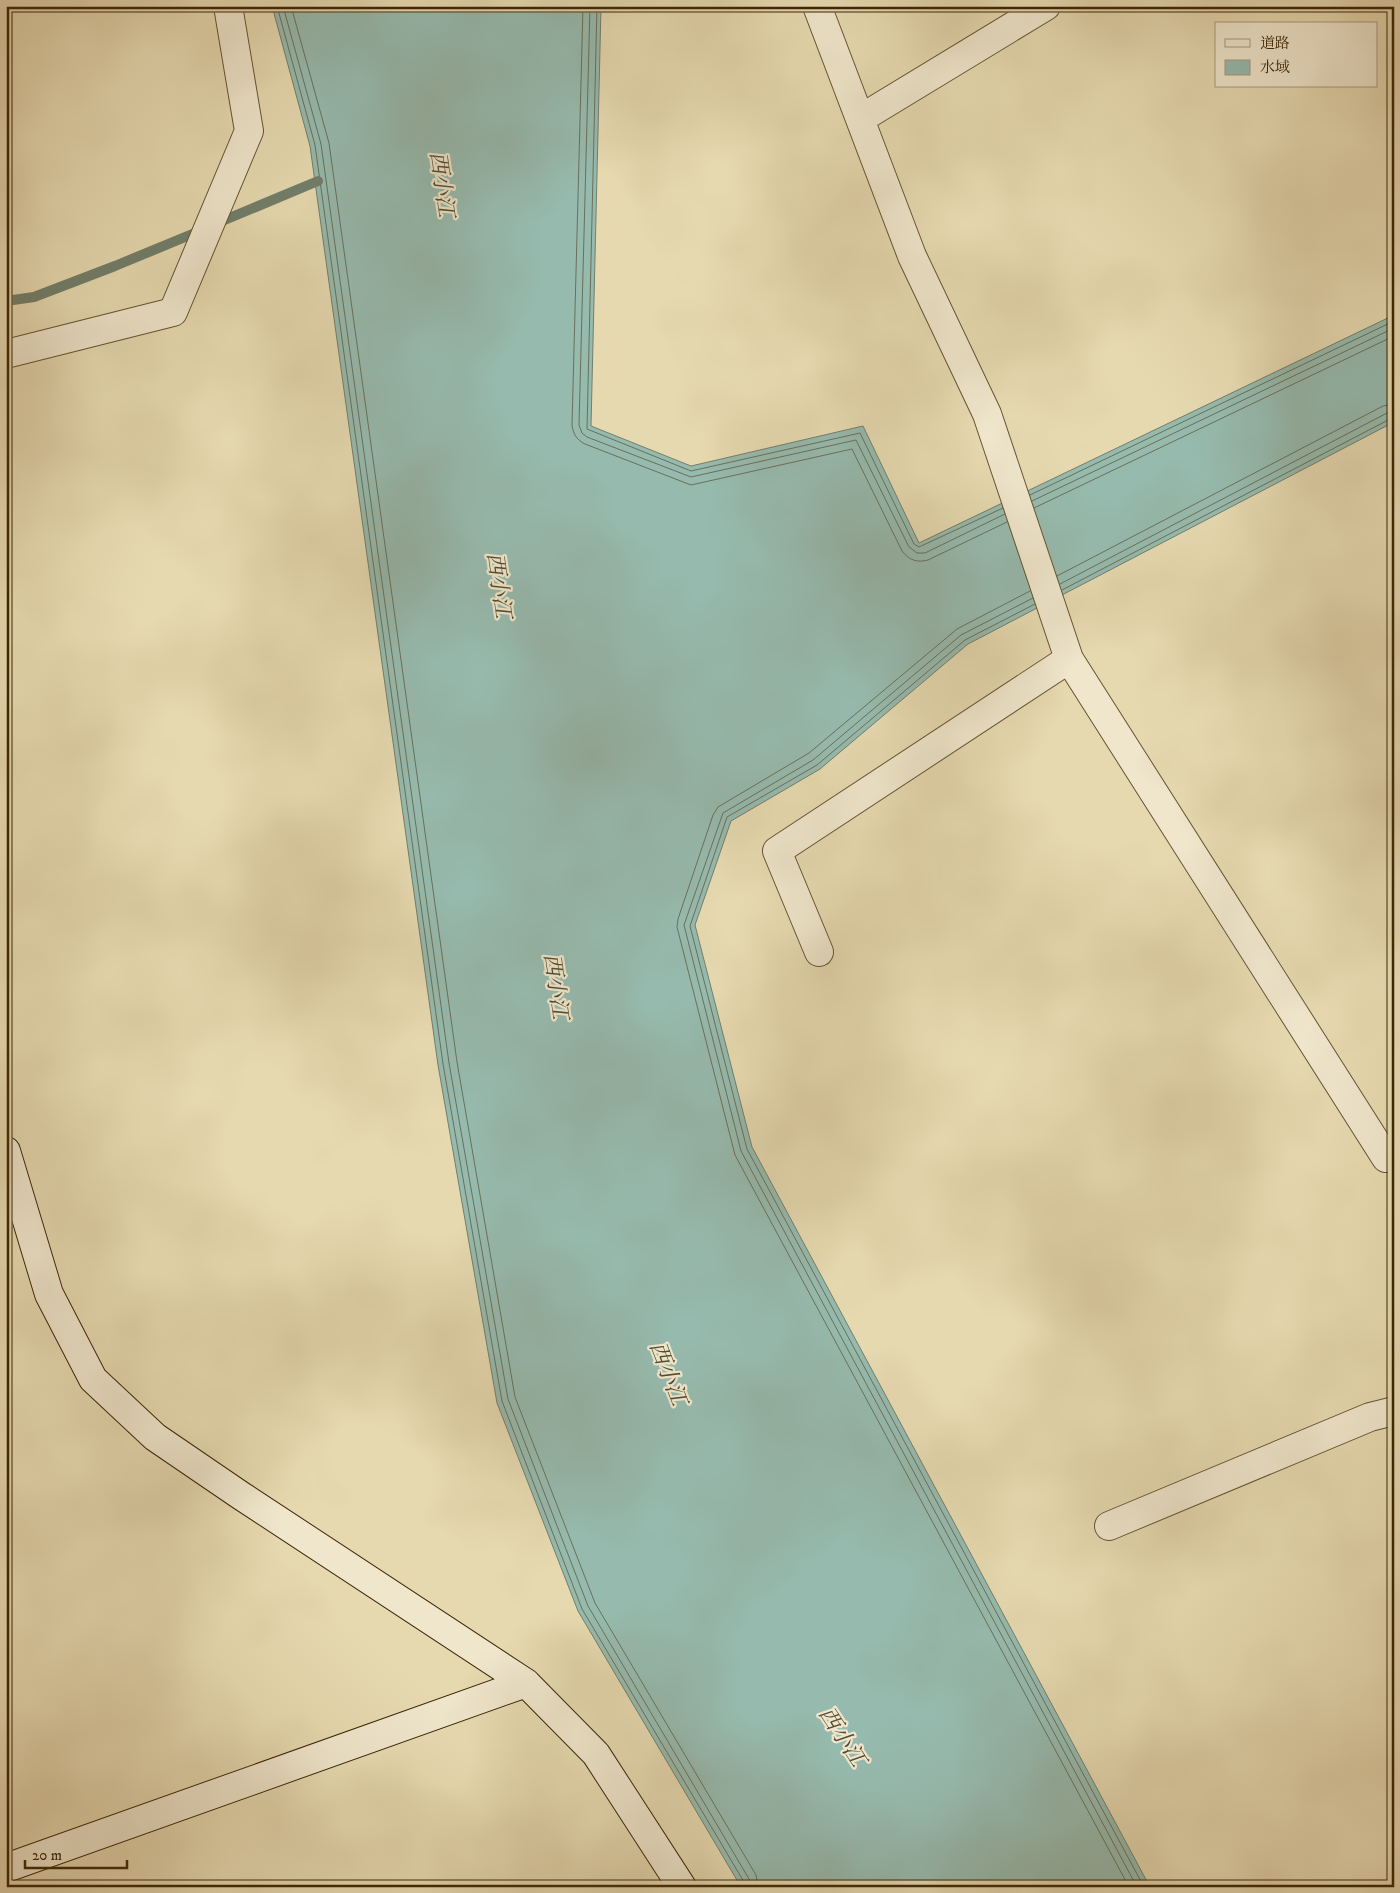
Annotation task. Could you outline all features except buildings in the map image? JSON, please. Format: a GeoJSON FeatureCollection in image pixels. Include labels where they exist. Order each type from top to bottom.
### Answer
{"type":"FeatureCollection","features":[{"type":"Feature","properties":{"kind":"street"},"geometry":{"type":"LineString","coordinates":[[6,354],[172,312],[249,131],[228,6]]}},
{"type":"Feature","properties":{"kind":"street"},"geometry":{"type":"LineString","coordinates":[[816,6],[912,256],[987,414],[1069,659],[1386,1158],[1394,1153]]}},
{"type":"Feature","properties":{"kind":"street"},"geometry":{"type":"LineString","coordinates":[[860,119],[1046,6]]}},
{"type":"Feature","properties":{"kind":"street"},"geometry":{"type":"LineString","coordinates":[[819,952],[778,851],[1069,659]]}},
{"type":"Feature","properties":{"kind":"street"},"geometry":{"type":"LineString","coordinates":[[6,1151],[49,1294],[93,1379],[155,1437],[240,1496],[526,1683],[596,1754],[682,1887]]}},
{"type":"Feature","properties":{"kind":"street"},"geometry":{"type":"LineString","coordinates":[[1109,1526],[1370,1416],[1394,1411]]}},
{"type":"Feature","properties":{"kind":"street"},"geometry":{"type":"LineString","coordinates":[[6,1868],[526,1683]]}},
{"type":"Feature","properties":{"kind":"water","name":"西小江"},"geometry":{"type":"Polygon","coordinates":[[[272,6],[601,6],[591,426],[691,466],[863,426],[919,543],[1394,315],[1394,422],[968,644],[820,769],[731,821],[695,925],[752,1147],[1150,1887],[741,1887],[578,1611],[497,1403],[438,1065],[310,146],[272,6]]]}},
{"type":"Feature","properties":{"kind":"waterway"},"geometry":{"type":"LineString","coordinates":[[215,224],[318,181]]}},
{"type":"Feature","properties":{"kind":"waterway"},"geometry":{"type":"LineString","coordinates":[[6,301],[34,297],[202,230]]}}]}
